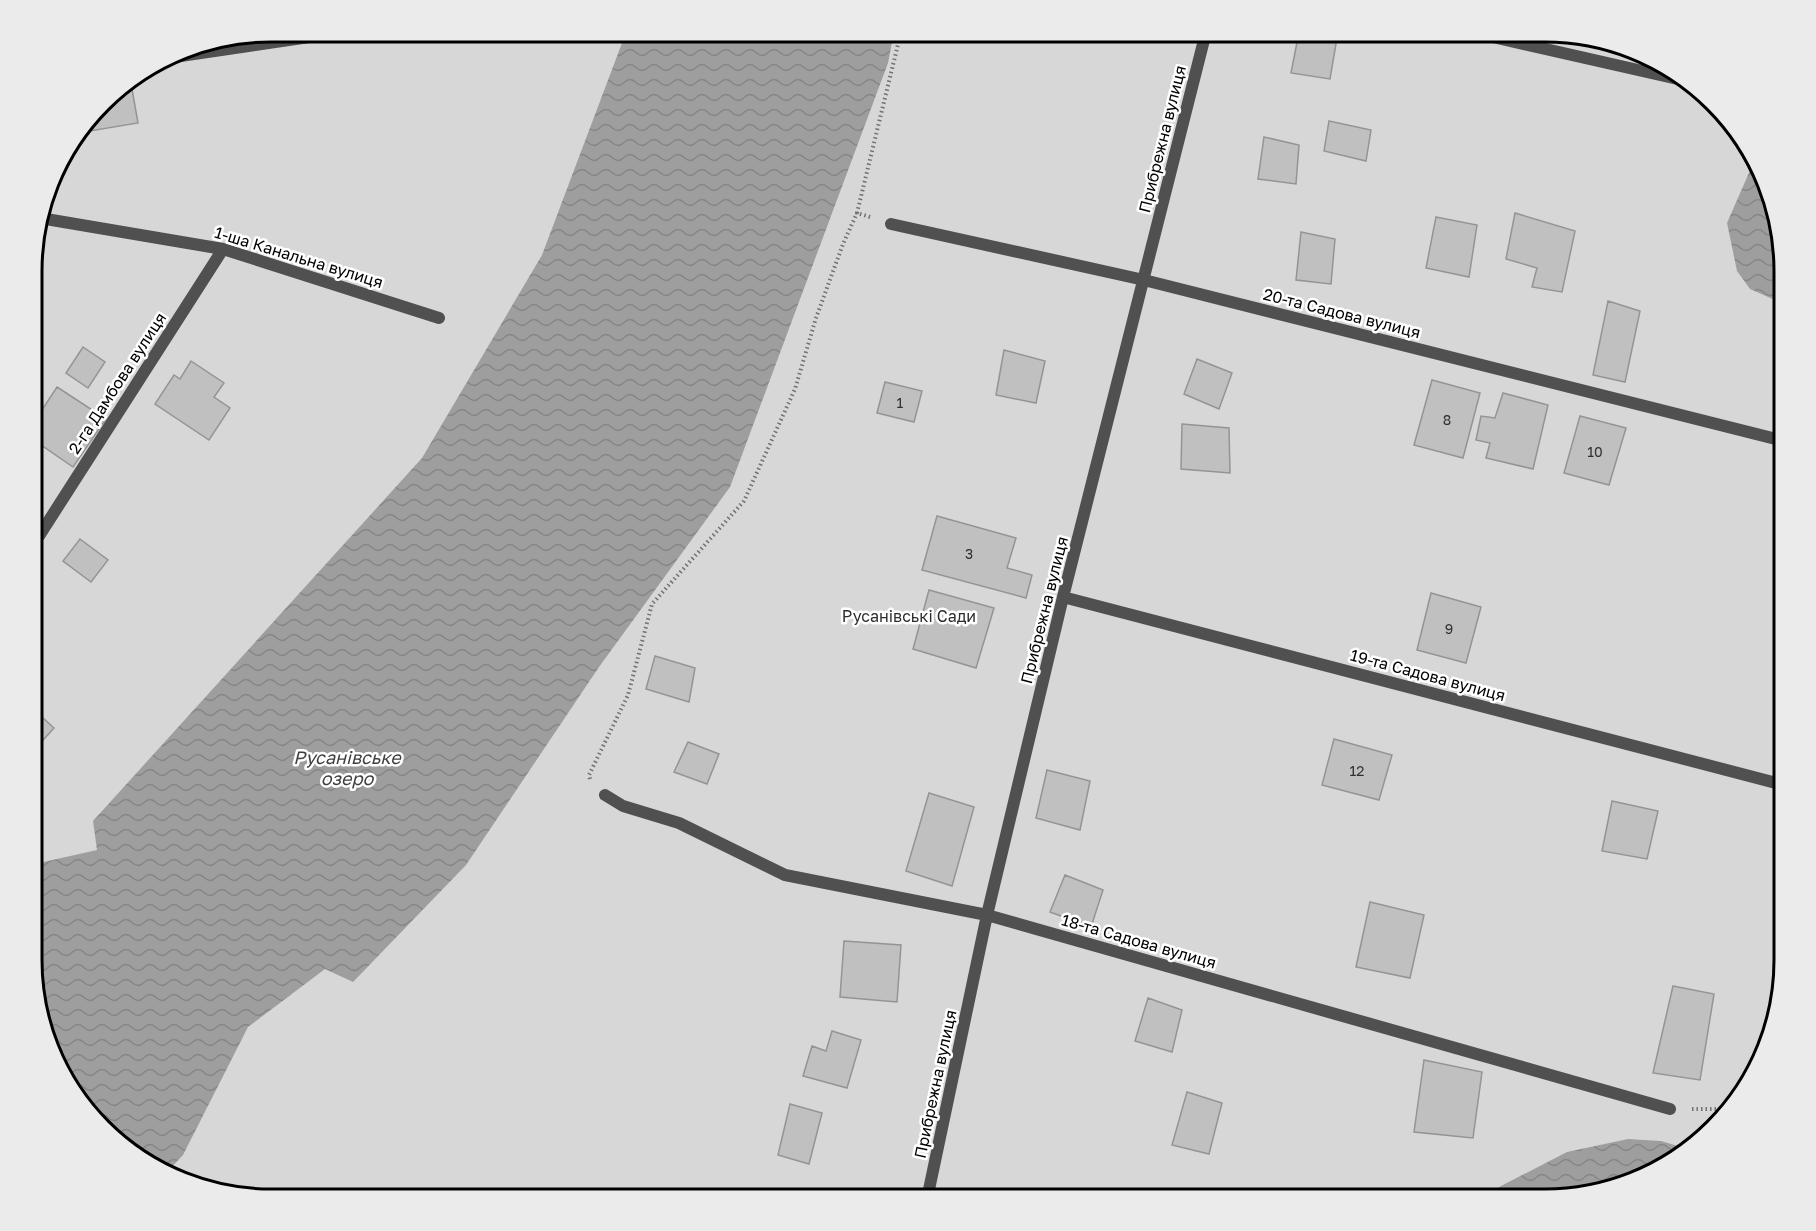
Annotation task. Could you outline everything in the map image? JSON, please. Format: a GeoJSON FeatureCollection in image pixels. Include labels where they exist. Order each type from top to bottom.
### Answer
{"type":"FeatureCollection","features":[{"type":"Feature","properties":{"kind":"street"},"geometry":{"type":"LineString","coordinates":[[202,53],[275,42]]}},
{"type":"Feature","properties":{"kind":"street","name":"Прибрежна вулиця"},"geometry":{"type":"LineString","coordinates":[[929,1189],[987,915],[1063,597],[1204,42]]}},
{"type":"Feature","properties":{"kind":"street"},"geometry":{"type":"LineString","coordinates":[[1515,42],[1663,76]]}},
{"type":"Feature","properties":{"kind":"street","name":"1-ша Канальна вулиця"},"geometry":{"type":"LineString","coordinates":[[48,219],[223,249],[439,318]]}},
{"type":"Feature","properties":{"kind":"street","name":"20-та Садова вулиця"},"geometry":{"type":"LineString","coordinates":[[891,224],[1144,280],[1774,438]]}},
{"type":"Feature","properties":{"kind":"street","name":"2-га Дамбова вулиця"},"geometry":{"type":"LineString","coordinates":[[42,531],[223,249]]}},
{"type":"Feature","properties":{"kind":"street","name":"19-та Садова вулиця"},"geometry":{"type":"LineString","coordinates":[[1063,597],[1774,782]]}},
{"type":"Feature","properties":{"kind":"street","name":"18-та Садова вулиця"},"geometry":{"type":"LineString","coordinates":[[605,795],[623,806],[679,823],[785,875],[987,915],[1670,1109]]}},
{"type":"Feature","properties":{"kind":"path"},"geometry":{"type":"LineString","coordinates":[[605,795],[595,787],[589,775],[628,695],[652,604],[744,501],[795,389],[816,318],[857,213],[899,42]]}},
{"type":"Feature","properties":{"kind":"path"},"geometry":{"type":"LineString","coordinates":[[857,213],[891,224]]}},
{"type":"Feature","properties":{"kind":"path"},"geometry":{"type":"LineString","coordinates":[[1670,1109],[1719,1109]]}},
{"type":"Feature","properties":{"kind":"green space","name":"Русанівські Сади"},"geometry":{"type":"Polygon","coordinates":[[[256,42],[1560,42],[1589,46],[1618,54],[1672,81],[1707,109],[1727,132],[1743,157],[1762,198],[1770,227],[1774,256],[1774,975],[1770,1004],[1762,1033],[1735,1087],[1707,1122],[1684,1142],[1659,1158],[1618,1177],[1589,1185],[1560,1189],[256,1189],[227,1185],[184,1172],[144,1150],[111,1124],[50,1018],[42,975],[42,256],[46,227],[54,198],[81,144],[109,109],[132,89],[157,73],[198,54],[227,46],[256,42]]]}},
{"type":"Feature","properties":{"kind":"water","name":"Русанівське озеро"},"geometry":{"type":"Polygon","coordinates":[[[892,42],[888,63],[730,487],[599,667],[466,865],[353,982],[325,969],[248,1027],[183,1155],[172,1166],[132,1142],[109,1122],[81,1087],[59,1047],[46,1004],[42,975],[42,862],[97,850],[93,821],[422,458],[542,255],[622,43],[892,42]]]}},
{"type":"Feature","properties":{"kind":"water"},"geometry":{"type":"Polygon","coordinates":[[[1750,170],[1762,198],[1770,227],[1774,256],[1774,300],[1750,289],[1737,271],[1727,223],[1750,170]]]}},
{"type":"Feature","properties":{"kind":"water"},"geometry":{"type":"Polygon","coordinates":[[[1628,1139],[1661,1141],[1678,1146],[1632,1172],[1589,1185],[1560,1189],[1496,1189],[1567,1152],[1628,1139]]]}},
{"type":"Feature","properties":{"kind":"building"},"geometry":{"type":"Polygon","coordinates":[[[1297,42],[1336,42],[1330,79],[1291,73],[1297,42]]]}},
{"type":"Feature","properties":{"kind":"building"},"geometry":{"type":"Polygon","coordinates":[[[132,89],[138,123],[90,131],[109,109],[132,89]]]}},
{"type":"Feature","properties":{"kind":"building"},"geometry":{"type":"Polygon","coordinates":[[[1329,121],[1371,130],[1366,161],[1324,151],[1329,121]]]}},
{"type":"Feature","properties":{"kind":"building"},"geometry":{"type":"Polygon","coordinates":[[[1264,137],[1299,145],[1296,184],[1258,179],[1264,137]]]}},
{"type":"Feature","properties":{"kind":"building"},"geometry":{"type":"Polygon","coordinates":[[[1515,213],[1575,231],[1562,292],[1532,287],[1537,268],[1506,259],[1515,213]]]}},
{"type":"Feature","properties":{"kind":"building"},"geometry":{"type":"Polygon","coordinates":[[[1436,217],[1477,225],[1469,277],[1426,268],[1436,217]]]}},
{"type":"Feature","properties":{"kind":"building"},"geometry":{"type":"Polygon","coordinates":[[[1301,232],[1335,239],[1331,284],[1296,280],[1301,232]]]}},
{"type":"Feature","properties":{"kind":"building"},"geometry":{"type":"Polygon","coordinates":[[[1608,301],[1640,311],[1625,382],[1593,375],[1608,301]]]}},
{"type":"Feature","properties":{"kind":"building"},"geometry":{"type":"Polygon","coordinates":[[[83,347],[105,362],[88,388],[66,373],[83,347]]]}},
{"type":"Feature","properties":{"kind":"building"},"geometry":{"type":"Polygon","coordinates":[[[1004,350],[1045,361],[1036,403],[996,395],[1004,350]]]}},
{"type":"Feature","properties":{"kind":"building"},"geometry":{"type":"Polygon","coordinates":[[[1197,359],[1232,373],[1219,409],[1184,394],[1197,359]]]}},
{"type":"Feature","properties":{"kind":"building"},"geometry":{"type":"Polygon","coordinates":[[[191,361],[224,383],[214,397],[230,408],[209,440],[155,404],[174,375],[180,379],[191,361]]]}},
{"type":"Feature","properties":{"kind":"building"},"geometry":{"type":"Polygon","coordinates":[[[1432,380],[1480,393],[1463,458],[1414,445],[1432,380]]]}},
{"type":"Feature","properties":{"kind":"building"},"geometry":{"type":"Polygon","coordinates":[[[885,382],[922,391],[914,422],[877,413],[885,382]]]}},
{"type":"Feature","properties":{"kind":"building"},"geometry":{"type":"Polygon","coordinates":[[[57,387],[106,419],[73,467],[42,446],[42,410],[57,387]]]}},
{"type":"Feature","properties":{"kind":"building"},"geometry":{"type":"Polygon","coordinates":[[[1503,393],[1548,405],[1533,469],[1486,458],[1490,443],[1476,440],[1481,416],[1495,418],[1503,393]]]}},
{"type":"Feature","properties":{"kind":"building"},"geometry":{"type":"Polygon","coordinates":[[[1580,416],[1626,428],[1609,485],[1564,473],[1580,416]]]}},
{"type":"Feature","properties":{"kind":"building"},"geometry":{"type":"Polygon","coordinates":[[[1182,424],[1229,428],[1230,473],[1181,469],[1182,424]]]}},
{"type":"Feature","properties":{"kind":"building"},"geometry":{"type":"Polygon","coordinates":[[[937,516],[1016,538],[1007,568],[1032,575],[1026,598],[922,570],[937,516]]]}},
{"type":"Feature","properties":{"kind":"building"},"geometry":{"type":"Polygon","coordinates":[[[80,539],[108,560],[91,582],[63,561],[80,539]]]}},
{"type":"Feature","properties":{"kind":"building"},"geometry":{"type":"Polygon","coordinates":[[[929,590],[994,608],[976,668],[913,649],[929,590]]]}},
{"type":"Feature","properties":{"kind":"building"},"geometry":{"type":"Polygon","coordinates":[[[1431,593],[1481,607],[1466,663],[1417,650],[1431,593]]]}},
{"type":"Feature","properties":{"kind":"building"},"geometry":{"type":"Polygon","coordinates":[[[655,656],[695,668],[689,702],[646,689],[655,656]]]}},
{"type":"Feature","properties":{"kind":"building"},"geometry":{"type":"Polygon","coordinates":[[[42,717],[54,728],[42,741],[42,717]]]}},
{"type":"Feature","properties":{"kind":"building"},"geometry":{"type":"Polygon","coordinates":[[[1334,739],[1392,755],[1379,800],[1322,785],[1334,739]]]}},
{"type":"Feature","properties":{"kind":"building"},"geometry":{"type":"Polygon","coordinates":[[[688,742],[719,754],[707,784],[674,772],[688,742]]]}},
{"type":"Feature","properties":{"kind":"building"},"geometry":{"type":"Polygon","coordinates":[[[1047,770],[1090,781],[1080,830],[1036,818],[1047,770]]]}},
{"type":"Feature","properties":{"kind":"building"},"geometry":{"type":"Polygon","coordinates":[[[929,793],[974,807],[952,886],[906,871],[929,793]]]}},
{"type":"Feature","properties":{"kind":"building"},"geometry":{"type":"Polygon","coordinates":[[[1612,801],[1658,811],[1647,859],[1602,851],[1612,801]]]}},
{"type":"Feature","properties":{"kind":"building"},"geometry":{"type":"Polygon","coordinates":[[[1065,875],[1103,890],[1091,927],[1050,912],[1065,875]]]}},
{"type":"Feature","properties":{"kind":"building"},"geometry":{"type":"Polygon","coordinates":[[[1370,902],[1424,915],[1410,978],[1356,967],[1370,902]]]}},
{"type":"Feature","properties":{"kind":"building"},"geometry":{"type":"Polygon","coordinates":[[[844,941],[901,945],[897,1002],[840,997],[844,941]]]}},
{"type":"Feature","properties":{"kind":"building"},"geometry":{"type":"Polygon","coordinates":[[[1673,986],[1714,994],[1700,1080],[1653,1073],[1673,986]]]}},
{"type":"Feature","properties":{"kind":"building"},"geometry":{"type":"Polygon","coordinates":[[[1148,998],[1182,1010],[1172,1052],[1135,1041],[1148,998]]]}},
{"type":"Feature","properties":{"kind":"building"},"geometry":{"type":"Polygon","coordinates":[[[832,1031],[861,1040],[847,1088],[803,1076],[812,1046],[826,1051],[832,1031]]]}},
{"type":"Feature","properties":{"kind":"building"},"geometry":{"type":"Polygon","coordinates":[[[1424,1060],[1482,1072],[1473,1138],[1414,1132],[1424,1060]]]}},
{"type":"Feature","properties":{"kind":"building"},"geometry":{"type":"Polygon","coordinates":[[[1187,1092],[1222,1103],[1209,1154],[1172,1145],[1187,1092]]]}},
{"type":"Feature","properties":{"kind":"building"},"geometry":{"type":"Polygon","coordinates":[[[790,1104],[822,1113],[809,1164],[778,1155],[790,1104]]]}}]}
